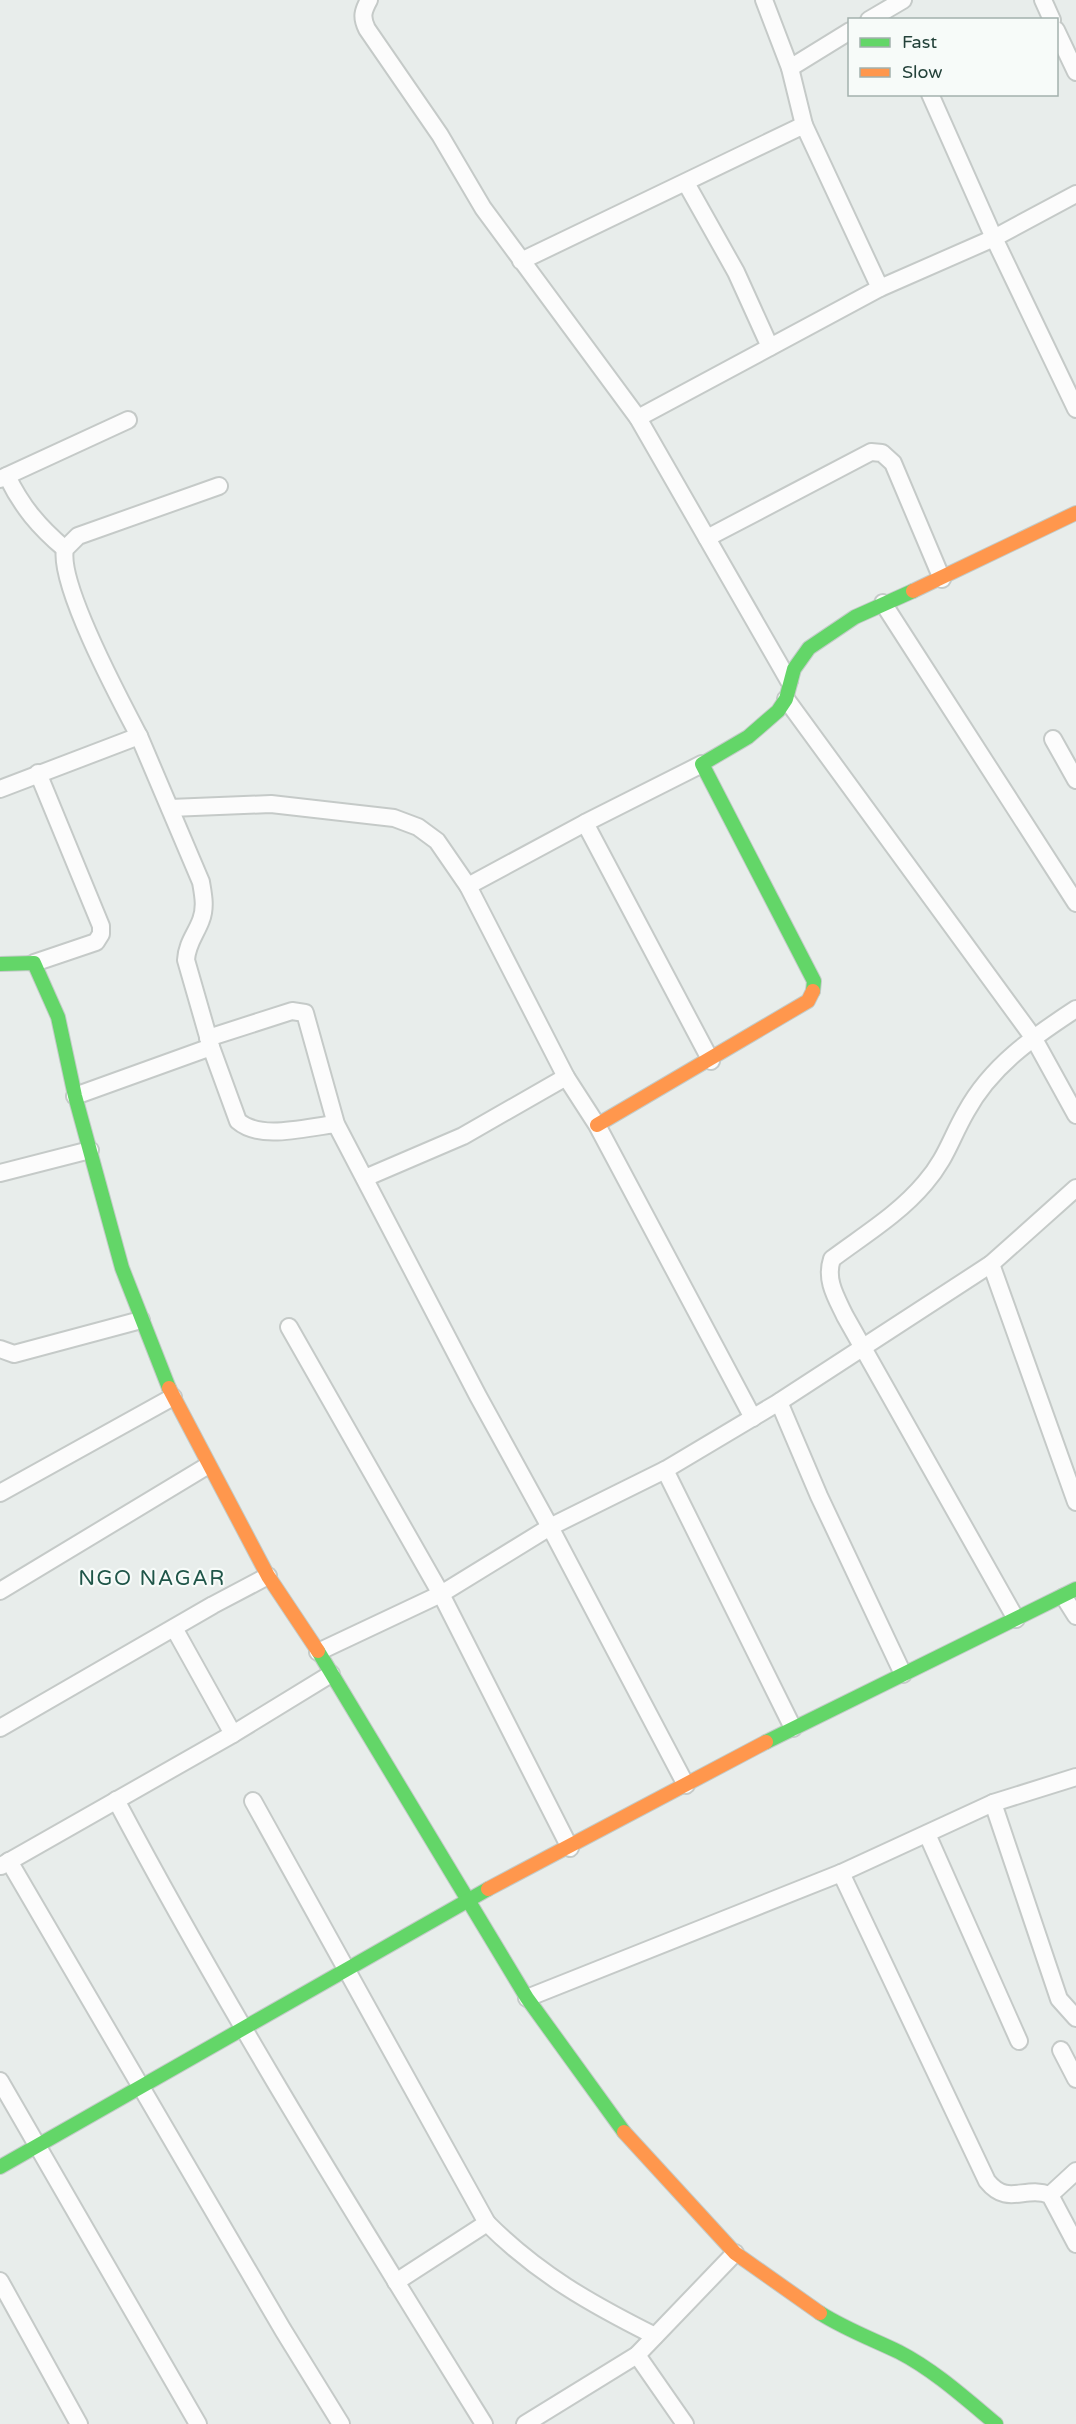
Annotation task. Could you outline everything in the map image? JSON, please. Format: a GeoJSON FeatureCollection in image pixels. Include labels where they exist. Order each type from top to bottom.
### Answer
{"type":"FeatureCollection","features":[{"type":"Feature","properties":{"kind":"street"},"geometry":{"type":"LineString","coordinates":[[369,0],[363,11],[362,20],[367,29],[521,261],[638,418],[707,538],[736,594],[789,681]]}},
{"type":"Feature","properties":{"kind":"street"},"geometry":{"type":"LineString","coordinates":[[764,0],[790,68],[804,125],[880,288]]}},
{"type":"Feature","properties":{"kind":"street"},"geometry":{"type":"LineString","coordinates":[[1043,0],[1051,18]]}},
{"type":"Feature","properties":{"kind":"street"},"geometry":{"type":"LineString","coordinates":[[873,18],[895,6]]}},
{"type":"Feature","properties":{"kind":"street"},"geometry":{"type":"LineString","coordinates":[[790,68],[848,32]]}},
{"type":"Feature","properties":{"kind":"street"},"geometry":{"type":"LineString","coordinates":[[1058,34],[1076,72]]}},
{"type":"Feature","properties":{"kind":"street"},"geometry":{"type":"LineString","coordinates":[[931,96],[994,238],[1076,409]]}},
{"type":"Feature","properties":{"kind":"street"},"geometry":{"type":"LineString","coordinates":[[521,261],[804,125]]}},
{"type":"Feature","properties":{"kind":"street"},"geometry":{"type":"LineString","coordinates":[[686,183],[736,272],[770,347]]}},
{"type":"Feature","properties":{"kind":"street"},"geometry":{"type":"LineString","coordinates":[[638,418],[880,288],[994,238],[1076,194]]}},
{"type":"Feature","properties":{"kind":"street"},"geometry":{"type":"LineString","coordinates":[[65,549],[31,518],[4,478],[128,420]]}},
{"type":"Feature","properties":{"kind":"street"},"geometry":{"type":"LineString","coordinates":[[707,538],[871,452],[882,453],[893,463],[942,579]]}},
{"type":"Feature","properties":{"kind":"street"},"geometry":{"type":"LineString","coordinates":[[219,486],[78,536],[65,549],[65,572],[105,671],[139,735],[201,882],[204,903],[201,919],[187,947],[186,960],[209,1043],[238,1121],[247,1129],[279,1130],[336,1124]]}},
{"type":"Feature","properties":{"kind":"street"},"geometry":{"type":"LineString","coordinates":[[468,886],[702,764],[756,730],[786,699],[789,681],[806,650],[883,603],[942,579],[1076,513]]}},
{"type":"Feature","properties":{"kind":"street"},"geometry":{"type":"LineString","coordinates":[[883,603],[1076,903]]}},
{"type":"Feature","properties":{"kind":"street"},"geometry":{"type":"LineString","coordinates":[[786,699],[1033,1037],[1076,1115]]}},
{"type":"Feature","properties":{"kind":"street"},"geometry":{"type":"LineString","coordinates":[[0,789],[139,735]]}},
{"type":"Feature","properties":{"kind":"street"},"geometry":{"type":"LineString","coordinates":[[1053,739],[1076,780]]}},
{"type":"Feature","properties":{"kind":"street"},"geometry":{"type":"LineString","coordinates":[[597,1125],[711,1061],[808,1001],[813,991],[814,981],[702,764]]}},
{"type":"Feature","properties":{"kind":"street"},"geometry":{"type":"LineString","coordinates":[[0,964],[34,963],[96,942],[101,934],[101,926],[38,773]]}},
{"type":"Feature","properties":{"kind":"street"},"geometry":{"type":"LineString","coordinates":[[170,808],[271,804],[394,818],[418,828],[437,841],[468,886],[566,1077],[597,1125],[753,1418]]}},
{"type":"Feature","properties":{"kind":"street"},"geometry":{"type":"LineString","coordinates":[[585,823],[711,1061]]}},
{"type":"Feature","properties":{"kind":"street"},"geometry":{"type":"LineString","coordinates":[[34,963],[58,1017],[75,1096],[122,1268],[173,1397],[207,1466],[268,1576],[318,1652],[527,1998],[627,2136],[735,2253],[825,2316],[863,2338],[900,2353],[956,2390],[996,2424]]}},
{"type":"Feature","properties":{"kind":"street"},"geometry":{"type":"LineString","coordinates":[[1016,1619],[863,1349],[832,1288],[829,1275],[832,1258],[899,1210],[925,1184],[946,1155],[966,1111],[996,1071],[1033,1037],[1076,1010]]}},
{"type":"Feature","properties":{"kind":"street"},"geometry":{"type":"LineString","coordinates":[[75,1096],[292,1011],[304,1013],[336,1124],[686,1785]]}},
{"type":"Feature","properties":{"kind":"street"},"geometry":{"type":"LineString","coordinates":[[365,1178],[463,1136],[566,1077]]}},
{"type":"Feature","properties":{"kind":"street"},"geometry":{"type":"LineString","coordinates":[[0,1173],[90,1150]]}},
{"type":"Feature","properties":{"kind":"street"},"geometry":{"type":"LineString","coordinates":[[318,1652],[441,1594],[550,1527],[665,1470],[753,1418],[863,1349],[991,1264],[1076,1188]]}},
{"type":"Feature","properties":{"kind":"street"},"geometry":{"type":"LineString","coordinates":[[991,1264],[1076,1502]]}},
{"type":"Feature","properties":{"kind":"street"},"geometry":{"type":"LineString","coordinates":[[0,1349],[14,1354],[141,1320]]}},
{"type":"Feature","properties":{"kind":"street"},"geometry":{"type":"LineString","coordinates":[[289,1327],[441,1594],[570,1848]]}},
{"type":"Feature","properties":{"kind":"street"},"geometry":{"type":"LineString","coordinates":[[0,1493],[173,1397]]}},
{"type":"Feature","properties":{"kind":"street"},"geometry":{"type":"LineString","coordinates":[[779,1402],[819,1496],[903,1674]]}},
{"type":"Feature","properties":{"kind":"street"},"geometry":{"type":"LineString","coordinates":[[0,1591],[207,1466]]}},
{"type":"Feature","properties":{"kind":"street"},"geometry":{"type":"LineString","coordinates":[[665,1470],[793,1728]]}},
{"type":"Feature","properties":{"kind":"street"},"geometry":{"type":"LineString","coordinates":[[0,1728],[268,1576]]}},
{"type":"Feature","properties":{"kind":"street"},"geometry":{"type":"LineString","coordinates":[[0,2167],[467,1900],[570,1848],[793,1728],[1070,1593],[1076,1616]]}},
{"type":"Feature","properties":{"kind":"street"},"geometry":{"type":"LineString","coordinates":[[174,1628],[233,1734]]}},
{"type":"Feature","properties":{"kind":"street"},"geometry":{"type":"LineString","coordinates":[[331,1674],[233,1734],[5,1863],[342,2424]]}},
{"type":"Feature","properties":{"kind":"street"},"geometry":{"type":"LineString","coordinates":[[527,1998],[841,1873],[993,1803],[1076,1777]]}},
{"type":"Feature","properties":{"kind":"street"},"geometry":{"type":"LineString","coordinates":[[116,1800],[244,2026],[396,2282],[484,2424]]}},
{"type":"Feature","properties":{"kind":"street"},"geometry":{"type":"LineString","coordinates":[[253,1801],[487,2223],[529,2261],[585,2301],[655,2336]]}},
{"type":"Feature","properties":{"kind":"street"},"geometry":{"type":"LineString","coordinates":[[993,1803],[1059,1999],[1076,2018]]}},
{"type":"Feature","properties":{"kind":"street"},"geometry":{"type":"LineString","coordinates":[[927,1834],[1019,2041]]}},
{"type":"Feature","properties":{"kind":"street"},"geometry":{"type":"LineString","coordinates":[[841,1873],[987,2181],[995,2191],[1006,2195],[1041,2191],[1050,2195],[1076,2244]]}},
{"type":"Feature","properties":{"kind":"street"},"geometry":{"type":"LineString","coordinates":[[1061,2050],[1076,2079]]}},
{"type":"Feature","properties":{"kind":"street"},"geometry":{"type":"LineString","coordinates":[[0,2081],[198,2424]]}},
{"type":"Feature","properties":{"kind":"street"},"geometry":{"type":"LineString","coordinates":[[1050,2195],[1076,2171]]}},
{"type":"Feature","properties":{"kind":"street"},"geometry":{"type":"LineString","coordinates":[[396,2282],[487,2223]]}},
{"type":"Feature","properties":{"kind":"street"},"geometry":{"type":"LineString","coordinates":[[533,2422],[637,2355],[735,2253]]}},
{"type":"Feature","properties":{"kind":"street"},"geometry":{"type":"LineString","coordinates":[[0,2281],[79,2424]]}},
{"type":"Feature","properties":{"kind":"street"},"geometry":{"type":"LineString","coordinates":[[637,2355],[686,2424]]}},
{"type":"Feature","properties":{"kind":"traffic: fast"},"geometry":{"type":"LineString","coordinates":[[813,991],[814,981],[702,764],[748,737],[778,711],[786,699],[794,669],[809,648],[855,617],[913,591]]}},
{"type":"Feature","properties":{"kind":"traffic: fast"},"geometry":{"type":"LineString","coordinates":[[0,964],[34,963],[58,1017],[75,1096],[122,1268],[169,1388]]}},
{"type":"Feature","properties":{"kind":"traffic: fast"},"geometry":{"type":"LineString","coordinates":[[766,1742],[1076,1589]]}},
{"type":"Feature","properties":{"kind":"traffic: fast"},"geometry":{"type":"LineString","coordinates":[[318,1651],[527,1998],[624,2132]]}},
{"type":"Feature","properties":{"kind":"traffic: fast"},"geometry":{"type":"LineString","coordinates":[[0,2167],[488,1889]]}},
{"type":"Feature","properties":{"kind":"traffic: fast"},"geometry":{"type":"LineString","coordinates":[[820,2313],[925,2367],[996,2424]]}},
{"type":"Feature","properties":{"kind":"traffic: slow"},"geometry":{"type":"LineString","coordinates":[[913,591],[1076,513]]}},
{"type":"Feature","properties":{"kind":"traffic: slow"},"geometry":{"type":"LineString","coordinates":[[597,1125],[808,1001],[813,991]]}},
{"type":"Feature","properties":{"kind":"traffic: slow"},"geometry":{"type":"LineString","coordinates":[[169,1388],[268,1576],[318,1651]]}},
{"type":"Feature","properties":{"kind":"traffic: slow"},"geometry":{"type":"LineString","coordinates":[[488,1889],[766,1742]]}},
{"type":"Feature","properties":{"kind":"traffic: slow"},"geometry":{"type":"LineString","coordinates":[[624,2132],[735,2253],[820,2313]]}},
{"type":"Feature","properties":{"kind":"district","name":"NGO NAGAR"},"geometry":{"type":"Point","coordinates":[152,1578]}}]}
